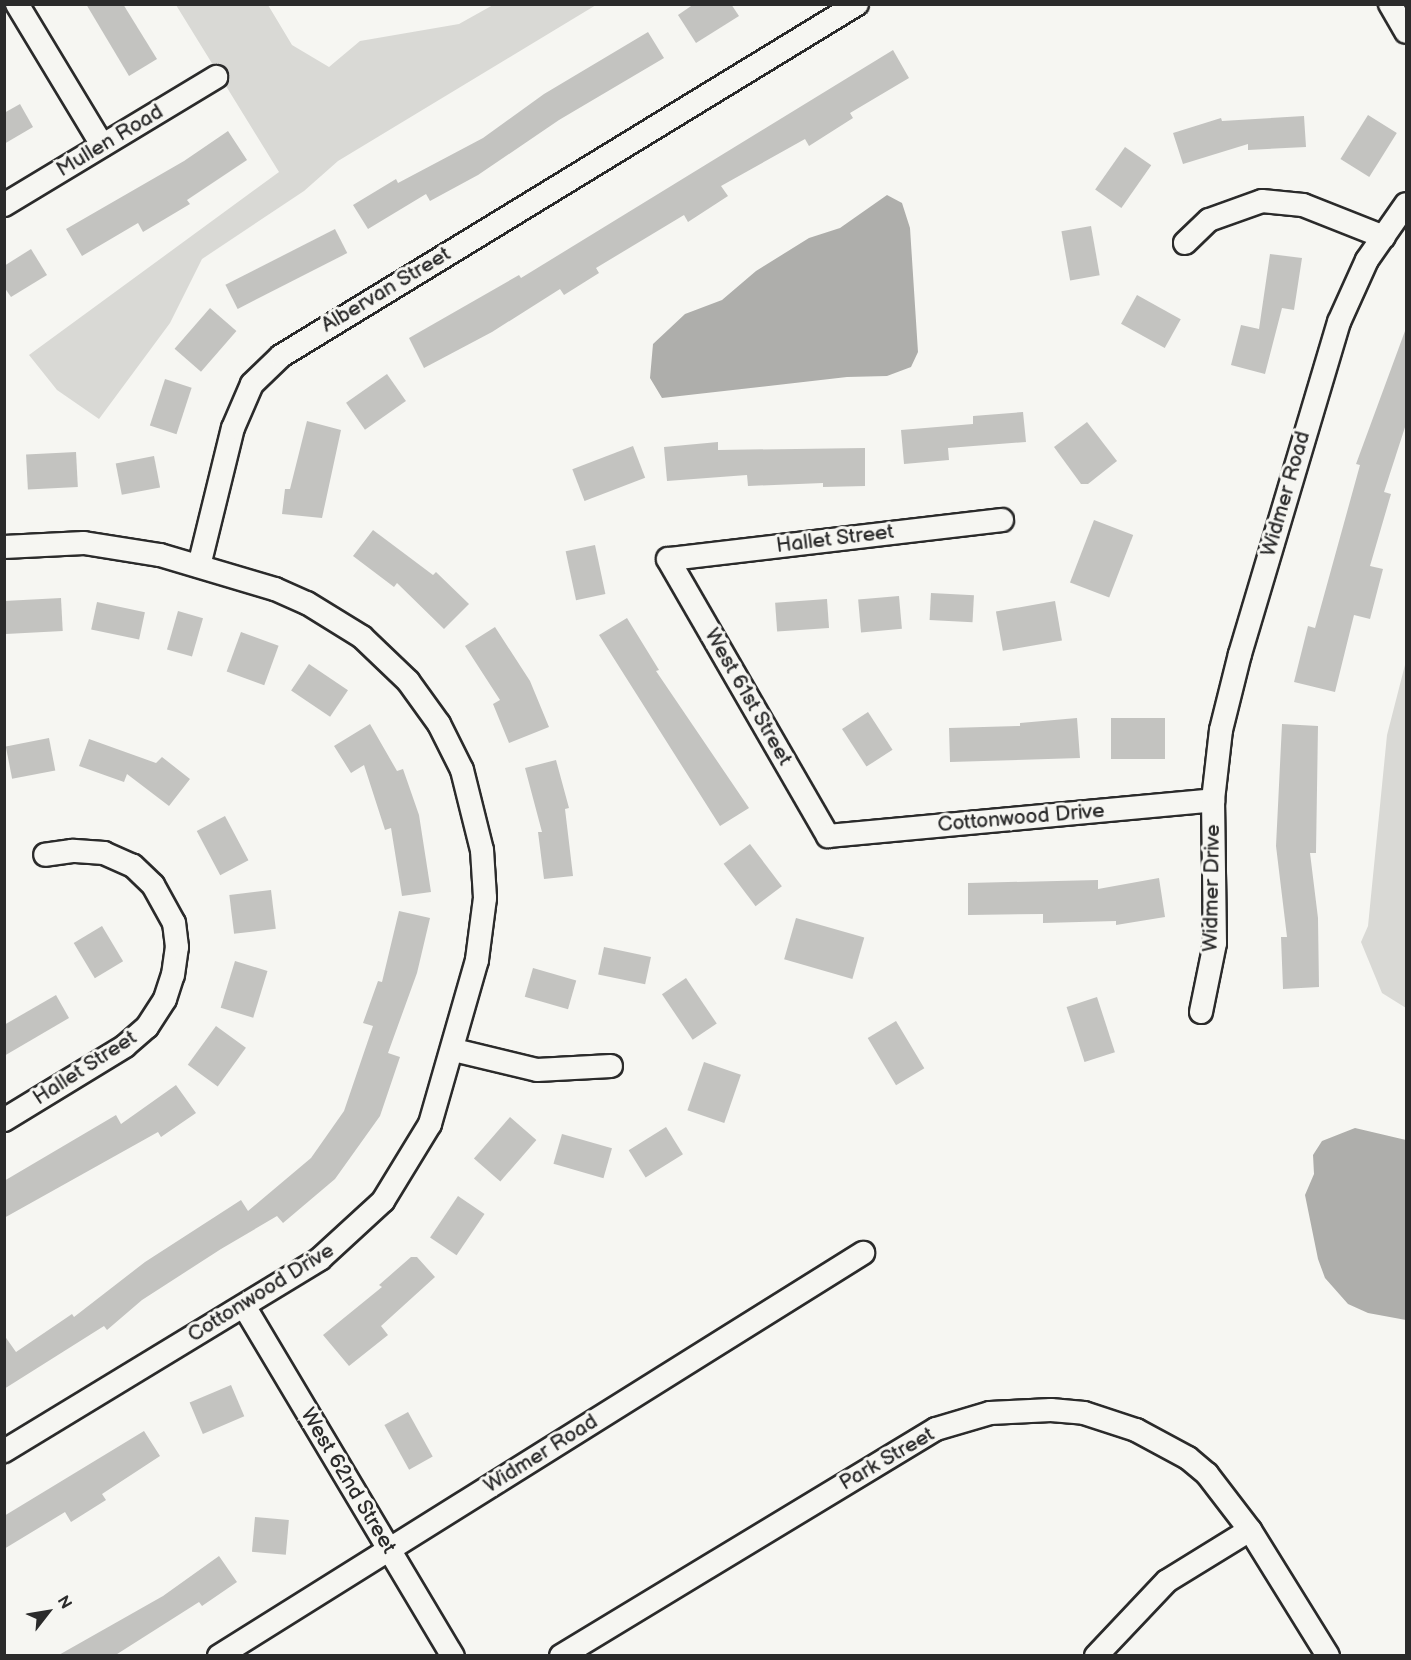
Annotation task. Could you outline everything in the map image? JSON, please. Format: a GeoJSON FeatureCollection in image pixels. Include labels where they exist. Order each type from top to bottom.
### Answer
{"type":"FeatureCollection","features":[{"type":"Feature","properties":{"kind":"street"},"geometry":{"type":"LineString","coordinates":[[17,4],[102,146]]}},
{"type":"Feature","properties":{"kind":"street","name":"Albervan Street"},"geometry":{"type":"LineString","coordinates":[[199,566],[233,428],[252,384],[281,356],[857,4]]}},
{"type":"Feature","properties":{"kind":"street"},"geometry":{"type":"LineString","coordinates":[[1390,4],[1407,32]]}},
{"type":"Feature","properties":{"kind":"street","name":"Mullen Road"},"geometry":{"type":"LineString","coordinates":[[4,205],[216,76]]}},
{"type":"Feature","properties":{"kind":"street"},"geometry":{"type":"LineString","coordinates":[[1185,243],[1209,220],[1262,201],[1303,205],[1384,237]]}},
{"type":"Feature","properties":{"kind":"street","name":"Widmer Road"},"geometry":{"type":"LineString","coordinates":[[1213,800],[1224,720],[1311,405],[1338,322],[1367,260],[1407,204]]}},
{"type":"Feature","properties":{"kind":"street","name":"Hallet Street"},"geometry":{"type":"LineString","coordinates":[[668,559],[1002,520]]}},
{"type":"Feature","properties":{"kind":"street"},"geometry":{"type":"LineString","coordinates":[[4,547],[84,543],[132,549],[199,566]]}},
{"type":"Feature","properties":{"kind":"street","name":"West 61st Street"},"geometry":{"type":"LineString","coordinates":[[668,559],[828,836]]}},
{"type":"Feature","properties":{"kind":"street","name":"Cottonwood Drive"},"geometry":{"type":"LineString","coordinates":[[4,1451],[320,1259],[383,1201],[430,1124],[454,1050],[477,960],[486,898],[474,804],[439,723],[408,681],[362,637],[307,603],[199,566]]}},
{"type":"Feature","properties":{"kind":"street","name":"Cottonwood Drive"},"geometry":{"type":"LineString","coordinates":[[828,836],[1213,800]]}},
{"type":"Feature","properties":{"kind":"street","name":"Widmer Drive"},"geometry":{"type":"LineString","coordinates":[[1201,1012],[1215,944],[1213,800]]}},
{"type":"Feature","properties":{"kind":"street","name":"Hallet Street"},"geometry":{"type":"LineString","coordinates":[[4,1119],[125,1046],[147,1027],[165,999],[173,975],[177,946],[174,923],[153,885],[133,866],[104,853],[72,851],[45,855]]}},
{"type":"Feature","properties":{"kind":"street"},"geometry":{"type":"LineString","coordinates":[[454,1050],[537,1070],[611,1066]]}},
{"type":"Feature","properties":{"kind":"street","name":"Widmer Road"},"geometry":{"type":"LineString","coordinates":[[219,1656],[339,1584],[388,1549],[863,1253]]}},
{"type":"Feature","properties":{"kind":"street","name":"West 62nd Street"},"geometry":{"type":"LineString","coordinates":[[244,1306],[453,1656]]}},
{"type":"Feature","properties":{"kind":"street","name":"Park Street"},"geometry":{"type":"LineString","coordinates":[[561,1656],[908,1443],[936,1429],[990,1413],[1084,1413],[1136,1430],[1188,1458],[1207,1474],[1250,1530]]}},
{"type":"Feature","properties":{"kind":"street"},"geometry":{"type":"LineString","coordinates":[[1096,1656],[1167,1581],[1250,1530],[1328,1656]]}},
{"type":"Feature","properties":{"kind":"shaded area"},"geometry":{"type":"Polygon","coordinates":[[[176,5],[268,5],[292,45],[329,67],[360,41],[459,24],[493,5],[596,5],[338,161],[304,191],[202,259],[170,323],[99,419],[57,390],[29,355],[279,172],[176,5]]]}},
{"type":"Feature","properties":{"kind":"shaded area"},"geometry":{"type":"Polygon","coordinates":[[[887,195],[902,203],[910,228],[918,352],[911,367],[887,376],[847,377],[662,398],[650,378],[653,344],[685,314],[722,300],[756,271],[809,238],[840,228],[887,195]]]}},
{"type":"Feature","properties":{"kind":"shaded area"},"geometry":{"type":"Polygon","coordinates":[[[1406,661],[1406,1008],[1382,993],[1361,942],[1368,926],[1387,735],[1406,661]]]}},
{"type":"Feature","properties":{"kind":"shaded area"},"geometry":{"type":"Polygon","coordinates":[[[1355,1128],[1406,1140],[1406,1320],[1368,1313],[1348,1304],[1325,1278],[1318,1259],[1305,1195],[1314,1174],[1313,1155],[1322,1141],[1355,1128]]]}},
{"type":"Feature","properties":{"kind":"building"},"geometry":{"type":"Polygon","coordinates":[[[86,4],[123,4],[157,59],[129,76],[86,4]]]}},
{"type":"Feature","properties":{"kind":"building"},"geometry":{"type":"Polygon","coordinates":[[[694,4],[731,4],[739,16],[696,43],[678,15],[694,4]]]}},
{"type":"Feature","properties":{"kind":"building"},"geometry":{"type":"Polygon","coordinates":[[[648,32],[664,58],[559,120],[478,175],[430,201],[426,194],[368,229],[353,205],[396,179],[398,183],[483,138],[544,94],[648,32]]]}},
{"type":"Feature","properties":{"kind":"building"},"geometry":{"type":"Polygon","coordinates":[[[893,50],[909,78],[850,113],[853,118],[809,146],[805,139],[721,186],[728,196],[688,222],[684,215],[596,268],[599,273],[564,295],[560,289],[492,332],[424,368],[409,338],[519,275],[521,278],[893,50]]]}},
{"type":"Feature","properties":{"kind":"building"},"geometry":{"type":"Polygon","coordinates":[[[20,104],[33,127],[4,144],[4,113],[20,104]]]}},
{"type":"Feature","properties":{"kind":"building"},"geometry":{"type":"Polygon","coordinates":[[[1368,115],[1397,133],[1369,177],[1340,159],[1368,115]]]}},
{"type":"Feature","properties":{"kind":"building"},"geometry":{"type":"Polygon","coordinates":[[[1304,116],[1306,147],[1248,150],[1248,144],[1183,164],[1173,133],[1221,118],[1222,121],[1304,116]]]}},
{"type":"Feature","properties":{"kind":"building"},"geometry":{"type":"Polygon","coordinates":[[[228,131],[247,160],[187,200],[190,204],[143,232],[138,223],[82,256],[66,229],[184,161],[228,131]]]}},
{"type":"Feature","properties":{"kind":"building"},"geometry":{"type":"Polygon","coordinates":[[[1125,147],[1151,165],[1121,208],[1095,190],[1125,147]]]}},
{"type":"Feature","properties":{"kind":"building"},"geometry":{"type":"Polygon","coordinates":[[[1091,226],[1100,275],[1070,280],[1061,231],[1091,226]]]}},
{"type":"Feature","properties":{"kind":"building"},"geometry":{"type":"Polygon","coordinates":[[[335,229],[347,253],[238,309],[225,285],[335,229]]]}},
{"type":"Feature","properties":{"kind":"building"},"geometry":{"type":"Polygon","coordinates":[[[31,249],[47,275],[11,297],[4,287],[4,266],[31,249]]]}},
{"type":"Feature","properties":{"kind":"building"},"geometry":{"type":"Polygon","coordinates":[[[1270,254],[1302,258],[1294,310],[1282,308],[1265,374],[1231,365],[1241,325],[1259,329],[1270,254]]]}},
{"type":"Feature","properties":{"kind":"building"},"geometry":{"type":"Polygon","coordinates":[[[1137,295],[1181,319],[1165,348],[1121,324],[1137,295]]]}},
{"type":"Feature","properties":{"kind":"building"},"geometry":{"type":"Polygon","coordinates":[[[210,308],[236,331],[201,372],[175,349],[210,308]]]}},
{"type":"Feature","properties":{"kind":"building"},"geometry":{"type":"Polygon","coordinates":[[[1405,331],[1407,421],[1384,492],[1391,494],[1370,566],[1383,569],[1370,619],[1354,615],[1335,692],[1294,682],[1308,626],[1315,628],[1360,465],[1356,464],[1405,331]]]}},
{"type":"Feature","properties":{"kind":"building"},"geometry":{"type":"Polygon","coordinates":[[[387,374],[406,401],[365,430],[346,403],[387,374]]]}},
{"type":"Feature","properties":{"kind":"building"},"geometry":{"type":"Polygon","coordinates":[[[165,379],[192,388],[176,434],[150,426],[165,379]]]}},
{"type":"Feature","properties":{"kind":"building"},"geometry":{"type":"Polygon","coordinates":[[[1023,412],[1026,442],[948,448],[949,460],[904,464],[901,430],[973,424],[973,416],[1023,412]]]}},
{"type":"Feature","properties":{"kind":"building"},"geometry":{"type":"Polygon","coordinates":[[[307,421],[341,430],[322,518],[282,514],[285,489],[290,489],[307,421]]]}},
{"type":"Feature","properties":{"kind":"building"},"geometry":{"type":"Polygon","coordinates":[[[1087,422],[1117,461],[1088,484],[1081,484],[1054,447],[1087,422]]]}},
{"type":"Feature","properties":{"kind":"building"},"geometry":{"type":"Polygon","coordinates":[[[718,442],[718,450],[865,448],[865,486],[823,487],[823,483],[748,486],[747,475],[667,481],[664,447],[718,442]]]}},
{"type":"Feature","properties":{"kind":"building"},"geometry":{"type":"Polygon","coordinates":[[[633,446],[645,478],[585,501],[572,469],[633,446]]]}},
{"type":"Feature","properties":{"kind":"building"},"geometry":{"type":"Polygon","coordinates":[[[76,452],[78,487],[28,490],[26,455],[76,452]]]}},
{"type":"Feature","properties":{"kind":"building"},"geometry":{"type":"Polygon","coordinates":[[[154,456],[160,487],[122,495],[116,463],[154,456]]]}},
{"type":"Feature","properties":{"kind":"building"},"geometry":{"type":"Polygon","coordinates":[[[1094,520],[1133,535],[1109,598],[1070,583],[1094,520]]]}},
{"type":"Feature","properties":{"kind":"building"},"geometry":{"type":"Polygon","coordinates":[[[373,530],[433,575],[436,572],[469,604],[444,629],[397,583],[394,587],[353,556],[373,530]]]}},
{"type":"Feature","properties":{"kind":"building"},"geometry":{"type":"Polygon","coordinates":[[[595,545],[605,594],[576,600],[566,551],[595,545]]]}},
{"type":"Feature","properties":{"kind":"building"},"geometry":{"type":"Polygon","coordinates":[[[931,593],[974,595],[973,622],[930,620],[931,593]]]}},
{"type":"Feature","properties":{"kind":"building"},"geometry":{"type":"Polygon","coordinates":[[[899,596],[902,629],[861,632],[858,600],[899,596]]]}},
{"type":"Feature","properties":{"kind":"building"},"geometry":{"type":"Polygon","coordinates":[[[61,598],[63,631],[6,634],[4,601],[61,598]]]}},
{"type":"Feature","properties":{"kind":"building"},"geometry":{"type":"Polygon","coordinates":[[[827,599],[829,628],[777,632],[775,603],[827,599]]]}},
{"type":"Feature","properties":{"kind":"building"},"geometry":{"type":"Polygon","coordinates":[[[1055,601],[1062,640],[1003,651],[996,611],[1055,601]]]}},
{"type":"Feature","properties":{"kind":"building"},"geometry":{"type":"Polygon","coordinates":[[[97,602],[145,612],[139,640],[91,629],[97,602]]]}},
{"type":"Feature","properties":{"kind":"building"},"geometry":{"type":"Polygon","coordinates":[[[178,611],[203,618],[192,657],[167,649],[178,611]]]}},
{"type":"Feature","properties":{"kind":"building"},"geometry":{"type":"Polygon","coordinates":[[[627,618],[659,670],[656,671],[749,808],[720,826],[599,635],[627,618]]]}},
{"type":"Feature","properties":{"kind":"building"},"geometry":{"type":"Polygon","coordinates":[[[495,627],[530,681],[549,727],[509,743],[493,704],[500,700],[465,646],[495,627]]]}},
{"type":"Feature","properties":{"kind":"building"},"geometry":{"type":"Polygon","coordinates":[[[241,632],[279,646],[264,685],[227,671],[241,632]]]}},
{"type":"Feature","properties":{"kind":"building"},"geometry":{"type":"Polygon","coordinates":[[[309,664],[348,690],[330,717],[291,691],[309,664]]]}},
{"type":"Feature","properties":{"kind":"building"},"geometry":{"type":"Polygon","coordinates":[[[868,712],[893,750],[867,767],[842,729],[868,712]]]}},
{"type":"Feature","properties":{"kind":"building"},"geometry":{"type":"Polygon","coordinates":[[[1077,718],[1080,758],[950,762],[949,728],[1020,726],[1020,723],[1077,718]]]}},
{"type":"Feature","properties":{"kind":"building"},"geometry":{"type":"Polygon","coordinates":[[[1111,718],[1165,718],[1165,759],[1111,759],[1111,718]]]}},
{"type":"Feature","properties":{"kind":"building"},"geometry":{"type":"Polygon","coordinates":[[[370,724],[397,771],[403,769],[419,815],[431,892],[402,896],[391,828],[385,830],[364,765],[351,773],[334,746],[370,724]]]}},
{"type":"Feature","properties":{"kind":"building"},"geometry":{"type":"Polygon","coordinates":[[[1282,724],[1318,726],[1316,853],[1310,853],[1318,918],[1319,987],[1283,989],[1281,937],[1287,937],[1276,846],[1282,724]]]}},
{"type":"Feature","properties":{"kind":"building"},"geometry":{"type":"Polygon","coordinates":[[[49,738],[55,770],[12,779],[6,746],[49,738]]]}},
{"type":"Feature","properties":{"kind":"building"},"geometry":{"type":"Polygon","coordinates":[[[89,739],[156,763],[162,757],[190,779],[169,806],[127,774],[124,782],[79,766],[89,739]]]}},
{"type":"Feature","properties":{"kind":"building"},"geometry":{"type":"Polygon","coordinates":[[[556,760],[569,808],[565,809],[573,876],[544,879],[538,832],[542,832],[525,768],[556,760]]]}},
{"type":"Feature","properties":{"kind":"building"},"geometry":{"type":"Polygon","coordinates":[[[225,816],[248,860],[220,875],[197,831],[225,816]]]}},
{"type":"Feature","properties":{"kind":"building"},"geometry":{"type":"Polygon","coordinates":[[[750,844],[782,886],[756,906],[724,864],[750,844]]]}},
{"type":"Feature","properties":{"kind":"building"},"geometry":{"type":"Polygon","coordinates":[[[1159,878],[1165,917],[1116,925],[1116,921],[1043,923],[1043,914],[968,915],[968,883],[1098,880],[1098,889],[1159,878]]]}},
{"type":"Feature","properties":{"kind":"building"},"geometry":{"type":"Polygon","coordinates":[[[271,890],[276,929],[234,934],[229,895],[271,890]]]}},
{"type":"Feature","properties":{"kind":"building"},"geometry":{"type":"Polygon","coordinates":[[[399,911],[430,918],[417,973],[388,1053],[400,1057],[380,1116],[335,1179],[283,1223],[277,1216],[221,1249],[142,1300],[107,1330],[104,1326],[4,1389],[4,1335],[16,1352],[72,1314],[74,1317],[145,1262],[241,1200],[248,1211],[311,1158],[344,1111],[373,1026],[363,1023],[378,981],[382,982],[399,911]]]}},
{"type":"Feature","properties":{"kind":"building"},"geometry":{"type":"Polygon","coordinates":[[[796,918],[864,938],[852,979],[784,959],[796,918]]]}},
{"type":"Feature","properties":{"kind":"building"},"geometry":{"type":"Polygon","coordinates":[[[102,926],[123,961],[95,978],[74,943],[102,926]]]}},
{"type":"Feature","properties":{"kind":"building"},"geometry":{"type":"Polygon","coordinates":[[[604,947],[651,957],[645,984],[598,974],[604,947]]]}},
{"type":"Feature","properties":{"kind":"building"},"geometry":{"type":"Polygon","coordinates":[[[235,961],[268,971],[253,1018],[221,1008],[235,961]]]}},
{"type":"Feature","properties":{"kind":"building"},"geometry":{"type":"Polygon","coordinates":[[[533,968],[576,980],[568,1009],[525,997],[533,968]]]}},
{"type":"Feature","properties":{"kind":"building"},"geometry":{"type":"Polygon","coordinates":[[[686,978],[717,1024],[693,1040],[662,994],[686,978]]]}},
{"type":"Feature","properties":{"kind":"building"},"geometry":{"type":"Polygon","coordinates":[[[56,995],[69,1018],[4,1056],[4,1025],[56,995]]]}},
{"type":"Feature","properties":{"kind":"building"},"geometry":{"type":"Polygon","coordinates":[[[1097,997],[1115,1052],[1084,1062],[1067,1007],[1097,997]]]}},
{"type":"Feature","properties":{"kind":"building"},"geometry":{"type":"Polygon","coordinates":[[[896,1021],[924,1068],[896,1085],[868,1038],[896,1021]]]}},
{"type":"Feature","properties":{"kind":"building"},"geometry":{"type":"Polygon","coordinates":[[[216,1026],[246,1048],[218,1087],[188,1065],[216,1026]]]}},
{"type":"Feature","properties":{"kind":"building"},"geometry":{"type":"Polygon","coordinates":[[[704,1062],[741,1075],[724,1123],[687,1110],[704,1062]]]}},
{"type":"Feature","properties":{"kind":"building"},"geometry":{"type":"Polygon","coordinates":[[[176,1085],[196,1113],[161,1137],[158,1132],[4,1218],[4,1181],[116,1115],[121,1124],[176,1085]]]}},
{"type":"Feature","properties":{"kind":"building"},"geometry":{"type":"Polygon","coordinates":[[[510,1117],[536,1140],[500,1181],[474,1159],[510,1117]]]}},
{"type":"Feature","properties":{"kind":"building"},"geometry":{"type":"Polygon","coordinates":[[[666,1127],[683,1154],[646,1177],[629,1150],[666,1127]]]}},
{"type":"Feature","properties":{"kind":"building"},"geometry":{"type":"Polygon","coordinates":[[[562,1134],[612,1148],[603,1178],[553,1164],[562,1134]]]}},
{"type":"Feature","properties":{"kind":"building"},"geometry":{"type":"Polygon","coordinates":[[[458,1196],[485,1214],[457,1255],[430,1237],[458,1196]]]}},
{"type":"Feature","properties":{"kind":"building"},"geometry":{"type":"Polygon","coordinates":[[[411,1257],[417,1257],[435,1277],[381,1326],[388,1335],[349,1366],[323,1335],[382,1287],[379,1285],[411,1257]]]}},
{"type":"Feature","properties":{"kind":"building"},"geometry":{"type":"Polygon","coordinates":[[[231,1385],[244,1416],[203,1434],[190,1403],[231,1385]]]}},
{"type":"Feature","properties":{"kind":"building"},"geometry":{"type":"Polygon","coordinates":[[[408,1412],[433,1457],[409,1470],[384,1425],[408,1412]]]}},
{"type":"Feature","properties":{"kind":"building"},"geometry":{"type":"Polygon","coordinates":[[[144,1431],[160,1456],[102,1494],[106,1500],[71,1522],[65,1512],[4,1549],[4,1516],[144,1431]]]}},
{"type":"Feature","properties":{"kind":"building"},"geometry":{"type":"Polygon","coordinates":[[[255,1517],[289,1520],[286,1555],[252,1552],[255,1517]]]}},
{"type":"Feature","properties":{"kind":"building"},"geometry":{"type":"Polygon","coordinates":[[[219,1556],[237,1582],[202,1606],[199,1602],[114,1656],[57,1656],[163,1596],[219,1556]]]}}]}
